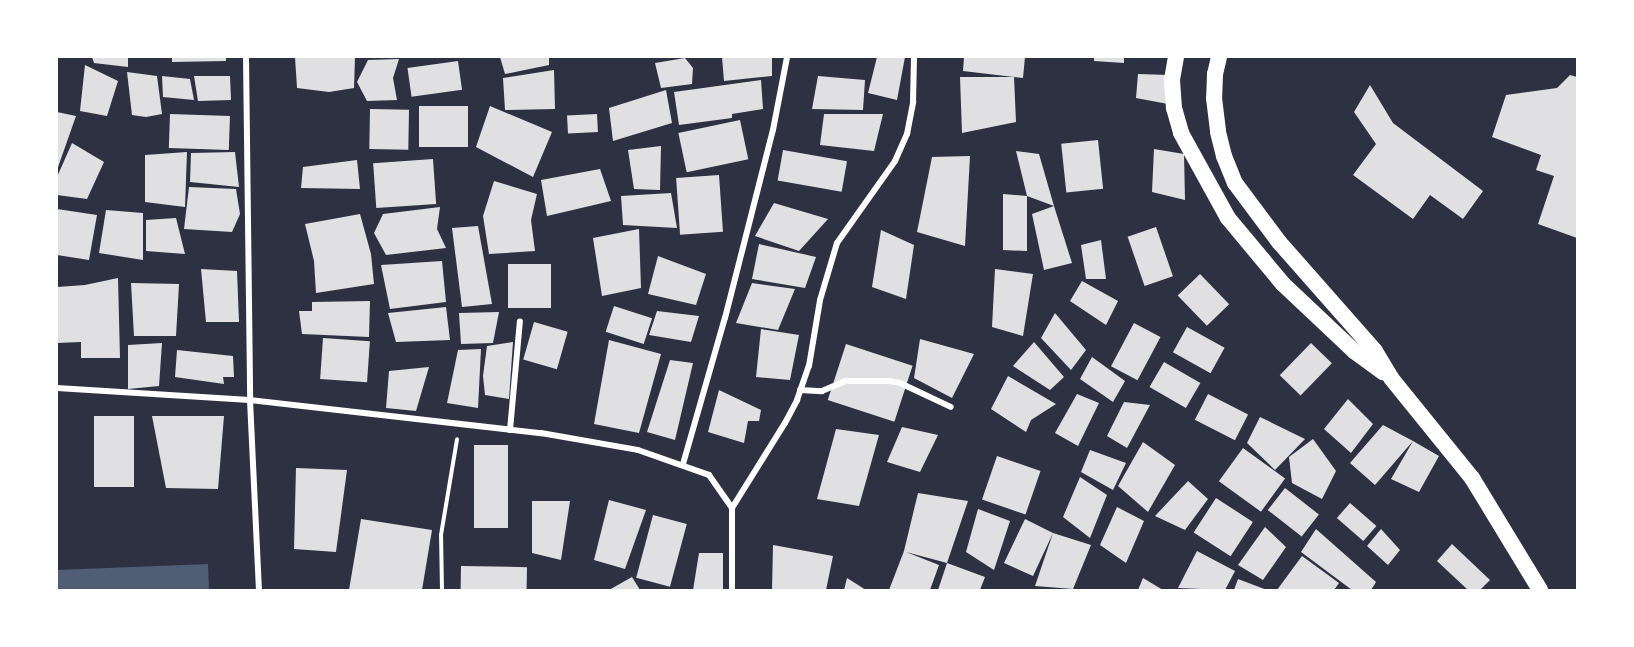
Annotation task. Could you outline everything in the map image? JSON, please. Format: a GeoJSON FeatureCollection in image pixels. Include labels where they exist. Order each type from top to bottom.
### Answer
{"type":"FeatureCollection","features":[{"type":"Feature","properties":{"kind":"highway"},"geometry":{"type":"LineString","coordinates":[[1176,57],[1172,80],[1174,108],[1181,133],[1228,218],[1283,284],[1354,351],[1391,378]]}},
{"type":"Feature","properties":{"kind":"highway"},"geometry":{"type":"LineString","coordinates":[[1219,57],[1214,90],[1218,132],[1224,156],[1235,183],[1279,242],[1375,351],[1391,378],[1472,478],[1540,590]]}},
{"type":"Feature","properties":{"kind":"street"},"geometry":{"type":"LineString","coordinates":[[246,57],[250,400],[259,590]]}},
{"type":"Feature","properties":{"kind":"street"},"geometry":{"type":"LineString","coordinates":[[683,464],[725,318],[773,130],[787,57]]}},
{"type":"Feature","properties":{"kind":"street"},"geometry":{"type":"LineString","coordinates":[[732,590],[732,508],[785,423],[800,390],[813,348],[820,300],[837,243],[895,161],[907,134],[913,102],[914,57]]}},
{"type":"Feature","properties":{"kind":"street"},"geometry":{"type":"LineString","coordinates":[[510,430],[520,321]]}},
{"type":"Feature","properties":{"kind":"street"},"geometry":{"type":"LineString","coordinates":[[800,390],[822,391],[846,381],[889,381],[900,383],[951,407]]}},
{"type":"Feature","properties":{"kind":"street"},"geometry":{"type":"LineString","coordinates":[[57,388],[250,400],[541,433],[638,450],[683,464],[709,476],[732,508]]}},
{"type":"Feature","properties":{"kind":"path"},"geometry":{"type":"LineString","coordinates":[[442,590],[441,535],[460,425]]}},
{"type":"Feature","properties":{"kind":"water"},"geometry":{"type":"Polygon","coordinates":[[[208,564],[209,590],[57,590],[57,570],[208,564]]]}},
{"type":"Feature","properties":{"kind":"building"},"geometry":{"type":"Polygon","coordinates":[[[92,57],[128,57],[128,67],[94,63],[92,57]]]}},
{"type":"Feature","properties":{"kind":"building"},"geometry":{"type":"Polygon","coordinates":[[[172,57],[226,57],[226,61],[172,62],[172,57]]]}},
{"type":"Feature","properties":{"kind":"building"},"geometry":{"type":"Polygon","coordinates":[[[295,57],[355,57],[354,88],[329,92],[297,88],[295,57]]]}},
{"type":"Feature","properties":{"kind":"building"},"geometry":{"type":"Polygon","coordinates":[[[500,57],[549,57],[549,65],[505,74],[500,57]]]}},
{"type":"Feature","properties":{"kind":"building"},"geometry":{"type":"Polygon","coordinates":[[[722,57],[772,57],[772,76],[724,81],[722,57]]]}},
{"type":"Feature","properties":{"kind":"building"},"geometry":{"type":"Polygon","coordinates":[[[877,57],[905,57],[897,100],[868,93],[877,57]]]}},
{"type":"Feature","properties":{"kind":"building"},"geometry":{"type":"Polygon","coordinates":[[[964,57],[1025,57],[1023,78],[963,71],[964,57]]]}},
{"type":"Feature","properties":{"kind":"building"},"geometry":{"type":"Polygon","coordinates":[[[1094,57],[1124,57],[1124,63],[1094,61],[1094,57]]]}},
{"type":"Feature","properties":{"kind":"building"},"geometry":{"type":"Polygon","coordinates":[[[685,58],[693,68],[692,84],[661,88],[655,63],[685,58]]]}},
{"type":"Feature","properties":{"kind":"building"},"geometry":{"type":"Polygon","coordinates":[[[399,59],[393,78],[397,100],[367,101],[357,82],[368,60],[399,59]]]}},
{"type":"Feature","properties":{"kind":"building"},"geometry":{"type":"Polygon","coordinates":[[[458,61],[462,90],[412,97],[407,68],[458,61]]]}},
{"type":"Feature","properties":{"kind":"building"},"geometry":{"type":"Polygon","coordinates":[[[85,65],[118,81],[107,116],[80,111],[85,65]]]}},
{"type":"Feature","properties":{"kind":"building"},"geometry":{"type":"Polygon","coordinates":[[[554,70],[555,109],[505,110],[503,78],[554,70]]]}},
{"type":"Feature","properties":{"kind":"building"},"geometry":{"type":"Polygon","coordinates":[[[127,72],[157,76],[162,114],[146,117],[132,115],[127,72]]]}},
{"type":"Feature","properties":{"kind":"building"},"geometry":{"type":"Polygon","coordinates":[[[1138,74],[1169,75],[1168,104],[1136,98],[1138,74]]]}},
{"type":"Feature","properties":{"kind":"building"},"geometry":{"type":"Polygon","coordinates":[[[1570,75],[1577,77],[1577,238],[1538,224],[1554,176],[1536,170],[1541,155],[1492,137],[1506,95],[1557,88],[1570,75]]]}},
{"type":"Feature","properties":{"kind":"building"},"geometry":{"type":"Polygon","coordinates":[[[162,76],[190,79],[194,100],[163,97],[162,76]]]}},
{"type":"Feature","properties":{"kind":"building"},"geometry":{"type":"Polygon","coordinates":[[[194,76],[230,76],[231,100],[198,101],[194,76]]]}},
{"type":"Feature","properties":{"kind":"building"},"geometry":{"type":"Polygon","coordinates":[[[818,76],[865,80],[863,110],[812,109],[818,76]]]}},
{"type":"Feature","properties":{"kind":"building"},"geometry":{"type":"Polygon","coordinates":[[[960,77],[1014,77],[1016,122],[962,133],[960,77]]]}},
{"type":"Feature","properties":{"kind":"building"},"geometry":{"type":"Polygon","coordinates":[[[761,80],[763,109],[732,114],[732,118],[679,125],[674,92],[761,80]]]}},
{"type":"Feature","properties":{"kind":"building"},"geometry":{"type":"Polygon","coordinates":[[[1370,85],[1393,123],[1483,191],[1463,219],[1430,195],[1413,219],[1353,175],[1376,144],[1354,112],[1370,85]]]}},
{"type":"Feature","properties":{"kind":"building"},"geometry":{"type":"Polygon","coordinates":[[[666,90],[672,123],[613,141],[609,108],[666,90]]]}},
{"type":"Feature","properties":{"kind":"building"},"geometry":{"type":"Polygon","coordinates":[[[419,106],[468,106],[468,147],[419,147],[419,106]]]}},
{"type":"Feature","properties":{"kind":"building"},"geometry":{"type":"Polygon","coordinates":[[[490,106],[552,132],[533,177],[476,147],[490,106]]]}},
{"type":"Feature","properties":{"kind":"building"},"geometry":{"type":"Polygon","coordinates":[[[370,109],[409,110],[408,150],[369,149],[370,109]]]}},
{"type":"Feature","properties":{"kind":"building"},"geometry":{"type":"Polygon","coordinates":[[[57,112],[76,116],[57,170],[57,112]]]}},
{"type":"Feature","properties":{"kind":"building"},"geometry":{"type":"Polygon","coordinates":[[[170,114],[230,116],[229,150],[169,148],[170,114]]]}},
{"type":"Feature","properties":{"kind":"building"},"geometry":{"type":"Polygon","coordinates":[[[597,114],[598,132],[568,134],[567,116],[597,114]]]}},
{"type":"Feature","properties":{"kind":"building"},"geometry":{"type":"Polygon","coordinates":[[[824,114],[883,114],[874,151],[820,145],[824,114]]]}},
{"type":"Feature","properties":{"kind":"building"},"geometry":{"type":"Polygon","coordinates":[[[740,120],[748,159],[687,172],[678,133],[740,120]]]}},
{"type":"Feature","properties":{"kind":"building"},"geometry":{"type":"Polygon","coordinates":[[[1098,140],[1103,189],[1066,193],[1061,144],[1098,140]]]}},
{"type":"Feature","properties":{"kind":"building"},"geometry":{"type":"Polygon","coordinates":[[[72,143],[104,162],[87,199],[57,195],[57,177],[72,143]]]}},
{"type":"Feature","properties":{"kind":"building"},"geometry":{"type":"Polygon","coordinates":[[[661,146],[660,190],[634,189],[628,150],[661,146]]]}},
{"type":"Feature","properties":{"kind":"building"},"geometry":{"type":"Polygon","coordinates":[[[1154,149],[1184,154],[1185,200],[1152,192],[1154,149]]]}},
{"type":"Feature","properties":{"kind":"building"},"geometry":{"type":"Polygon","coordinates":[[[783,150],[847,161],[842,192],[778,181],[783,150]]]}},
{"type":"Feature","properties":{"kind":"building"},"geometry":{"type":"Polygon","coordinates":[[[1016,151],[1039,154],[1054,206],[1027,196],[1016,151]]]}},
{"type":"Feature","properties":{"kind":"building"},"geometry":{"type":"Polygon","coordinates":[[[187,152],[185,207],[145,202],[145,155],[187,152]]]}},
{"type":"Feature","properties":{"kind":"building"},"geometry":{"type":"Polygon","coordinates":[[[235,152],[239,187],[190,182],[191,153],[235,152]]]}},
{"type":"Feature","properties":{"kind":"building"},"geometry":{"type":"Polygon","coordinates":[[[970,156],[965,246],[917,232],[932,157],[970,156]]]}},
{"type":"Feature","properties":{"kind":"building"},"geometry":{"type":"Polygon","coordinates":[[[433,159],[436,204],[376,208],[373,163],[433,159]]]}},
{"type":"Feature","properties":{"kind":"building"},"geometry":{"type":"Polygon","coordinates":[[[357,160],[360,189],[301,188],[303,167],[357,160]]]}},
{"type":"Feature","properties":{"kind":"building"},"geometry":{"type":"Polygon","coordinates":[[[600,169],[611,201],[547,216],[541,180],[600,169]]]}},
{"type":"Feature","properties":{"kind":"building"},"geometry":{"type":"Polygon","coordinates":[[[719,175],[723,232],[680,235],[676,178],[719,175]]]}},
{"type":"Feature","properties":{"kind":"building"},"geometry":{"type":"Polygon","coordinates":[[[494,181],[537,194],[531,220],[535,251],[489,254],[483,216],[494,181]]]}},
{"type":"Feature","properties":{"kind":"building"},"geometry":{"type":"Polygon","coordinates":[[[189,187],[236,189],[240,214],[232,232],[184,229],[189,187]]]}},
{"type":"Feature","properties":{"kind":"building"},"geometry":{"type":"Polygon","coordinates":[[[671,193],[677,228],[623,225],[621,196],[671,193]]]}},
{"type":"Feature","properties":{"kind":"building"},"geometry":{"type":"Polygon","coordinates":[[[1003,194],[1027,196],[1027,251],[1003,250],[1003,194]]]}},
{"type":"Feature","properties":{"kind":"building"},"geometry":{"type":"Polygon","coordinates":[[[774,203],[828,219],[799,251],[755,236],[774,203]]]}},
{"type":"Feature","properties":{"kind":"building"},"geometry":{"type":"Polygon","coordinates":[[[1054,206],[1072,263],[1044,270],[1032,214],[1054,206]]]}},
{"type":"Feature","properties":{"kind":"building"},"geometry":{"type":"Polygon","coordinates":[[[440,207],[437,229],[446,248],[386,255],[374,233],[383,214],[440,207]]]}},
{"type":"Feature","properties":{"kind":"building"},"geometry":{"type":"Polygon","coordinates":[[[57,209],[97,215],[89,260],[57,255],[57,209]]]}},
{"type":"Feature","properties":{"kind":"building"},"geometry":{"type":"Polygon","coordinates":[[[106,210],[143,213],[143,260],[99,253],[106,210]]]}},
{"type":"Feature","properties":{"kind":"building"},"geometry":{"type":"Polygon","coordinates":[[[360,214],[371,254],[374,284],[316,293],[314,261],[305,224],[360,214]]]}},
{"type":"Feature","properties":{"kind":"building"},"geometry":{"type":"Polygon","coordinates":[[[176,218],[185,254],[146,251],[146,220],[176,218]]]}},
{"type":"Feature","properties":{"kind":"building"},"geometry":{"type":"Polygon","coordinates":[[[478,226],[492,304],[462,307],[452,228],[478,226]]]}},
{"type":"Feature","properties":{"kind":"building"},"geometry":{"type":"Polygon","coordinates":[[[1156,227],[1173,276],[1145,286],[1128,237],[1156,227]]]}},
{"type":"Feature","properties":{"kind":"building"},"geometry":{"type":"Polygon","coordinates":[[[639,229],[641,288],[602,296],[593,238],[639,229]]]}},
{"type":"Feature","properties":{"kind":"building"},"geometry":{"type":"Polygon","coordinates":[[[881,230],[914,245],[906,299],[872,287],[881,230]]]}},
{"type":"Feature","properties":{"kind":"building"},"geometry":{"type":"Polygon","coordinates":[[[1101,240],[1106,279],[1086,279],[1081,245],[1101,240]]]}},
{"type":"Feature","properties":{"kind":"building"},"geometry":{"type":"Polygon","coordinates":[[[759,244],[816,257],[805,288],[752,279],[759,244]]]}},
{"type":"Feature","properties":{"kind":"building"},"geometry":{"type":"Polygon","coordinates":[[[658,256],[706,274],[696,305],[648,294],[658,256]]]}},
{"type":"Feature","properties":{"kind":"building"},"geometry":{"type":"Polygon","coordinates":[[[442,261],[446,302],[390,309],[381,265],[442,261]]]}},
{"type":"Feature","properties":{"kind":"building"},"geometry":{"type":"Polygon","coordinates":[[[508,264],[551,264],[551,308],[508,308],[508,264]]]}},
{"type":"Feature","properties":{"kind":"building"},"geometry":{"type":"Polygon","coordinates":[[[201,269],[237,271],[239,322],[206,322],[201,269]]]}},
{"type":"Feature","properties":{"kind":"building"},"geometry":{"type":"Polygon","coordinates":[[[995,269],[1033,274],[1023,336],[992,327],[995,269]]]}},
{"type":"Feature","properties":{"kind":"building"},"geometry":{"type":"Polygon","coordinates":[[[1200,274],[1229,304],[1207,326],[1178,296],[1200,274]]]}},
{"type":"Feature","properties":{"kind":"building"},"geometry":{"type":"Polygon","coordinates":[[[118,278],[120,358],[81,358],[81,342],[57,343],[57,287],[85,285],[118,278]]]}},
{"type":"Feature","properties":{"kind":"building"},"geometry":{"type":"Polygon","coordinates":[[[1082,281],[1118,301],[1106,325],[1070,301],[1082,281]]]}},
{"type":"Feature","properties":{"kind":"building"},"geometry":{"type":"Polygon","coordinates":[[[131,283],[179,284],[176,336],[134,336],[131,283]]]}},
{"type":"Feature","properties":{"kind":"building"},"geometry":{"type":"Polygon","coordinates":[[[752,283],[795,289],[778,330],[736,323],[752,283]]]}},
{"type":"Feature","properties":{"kind":"building"},"geometry":{"type":"Polygon","coordinates":[[[370,301],[369,337],[302,334],[299,311],[312,311],[312,302],[370,301]]]}},
{"type":"Feature","properties":{"kind":"building"},"geometry":{"type":"Polygon","coordinates":[[[614,306],[652,318],[644,344],[606,332],[614,306]]]}},
{"type":"Feature","properties":{"kind":"building"},"geometry":{"type":"Polygon","coordinates":[[[446,307],[450,340],[396,342],[388,313],[446,307]]]}},
{"type":"Feature","properties":{"kind":"building"},"geometry":{"type":"Polygon","coordinates":[[[657,311],[699,316],[691,342],[649,335],[657,311]]]}},
{"type":"Feature","properties":{"kind":"building"},"geometry":{"type":"Polygon","coordinates":[[[499,312],[493,343],[461,344],[459,313],[499,312]]]}},
{"type":"Feature","properties":{"kind":"building"},"geometry":{"type":"Polygon","coordinates":[[[1055,313],[1086,350],[1071,370],[1041,338],[1055,313]]]}},
{"type":"Feature","properties":{"kind":"building"},"geometry":{"type":"Polygon","coordinates":[[[534,322],[568,332],[557,369],[523,359],[534,322]]]}},
{"type":"Feature","properties":{"kind":"building"},"geometry":{"type":"Polygon","coordinates":[[[1134,323],[1160,337],[1137,380],[1111,366],[1134,323]]]}},
{"type":"Feature","properties":{"kind":"building"},"geometry":{"type":"Polygon","coordinates":[[[1187,327],[1225,348],[1211,373],[1173,352],[1187,327]]]}},
{"type":"Feature","properties":{"kind":"building"},"geometry":{"type":"Polygon","coordinates":[[[761,329],[799,335],[790,380],[756,377],[761,329]]]}},
{"type":"Feature","properties":{"kind":"building"},"geometry":{"type":"Polygon","coordinates":[[[323,338],[370,341],[367,382],[320,379],[323,338]]]}},
{"type":"Feature","properties":{"kind":"building"},"geometry":{"type":"Polygon","coordinates":[[[920,339],[974,354],[952,398],[914,378],[920,339]]]}},
{"type":"Feature","properties":{"kind":"building"},"geometry":{"type":"Polygon","coordinates":[[[609,340],[661,354],[639,433],[594,424],[609,340]]]}},
{"type":"Feature","properties":{"kind":"building"},"geometry":{"type":"Polygon","coordinates":[[[513,342],[509,399],[485,395],[483,376],[487,346],[513,342]]]}},
{"type":"Feature","properties":{"kind":"building"},"geometry":{"type":"Polygon","coordinates":[[[1034,342],[1064,377],[1050,390],[1013,366],[1034,342]]]}},
{"type":"Feature","properties":{"kind":"building"},"geometry":{"type":"Polygon","coordinates":[[[162,343],[159,386],[128,389],[128,345],[162,343]]]}},
{"type":"Feature","properties":{"kind":"building"},"geometry":{"type":"Polygon","coordinates":[[[1311,343],[1332,363],[1301,396],[1280,375],[1311,343]]]}},
{"type":"Feature","properties":{"kind":"building"},"geometry":{"type":"Polygon","coordinates":[[[846,344],[913,366],[894,422],[828,400],[846,344]]]}},
{"type":"Feature","properties":{"kind":"building"},"geometry":{"type":"Polygon","coordinates":[[[481,349],[478,408],[447,403],[458,350],[481,349]]]}},
{"type":"Feature","properties":{"kind":"building"},"geometry":{"type":"Polygon","coordinates":[[[177,350],[233,356],[234,377],[223,377],[224,384],[175,377],[177,350]]]}},
{"type":"Feature","properties":{"kind":"building"},"geometry":{"type":"Polygon","coordinates":[[[1092,357],[1125,381],[1113,402],[1080,379],[1092,357]]]}},
{"type":"Feature","properties":{"kind":"building"},"geometry":{"type":"Polygon","coordinates":[[[670,360],[693,363],[675,440],[647,432],[670,360]]]}},
{"type":"Feature","properties":{"kind":"building"},"geometry":{"type":"Polygon","coordinates":[[[1164,362],[1200,383],[1186,408],[1150,387],[1164,362]]]}},
{"type":"Feature","properties":{"kind":"building"},"geometry":{"type":"Polygon","coordinates":[[[429,367],[416,411],[386,408],[389,371],[429,367]]]}},
{"type":"Feature","properties":{"kind":"building"},"geometry":{"type":"Polygon","coordinates":[[[1008,376],[1056,404],[1031,420],[1026,432],[991,409],[1008,376]]]}},
{"type":"Feature","properties":{"kind":"building"},"geometry":{"type":"Polygon","coordinates":[[[719,390],[761,410],[759,421],[748,421],[744,443],[708,432],[719,390]]]}},
{"type":"Feature","properties":{"kind":"building"},"geometry":{"type":"Polygon","coordinates":[[[1077,394],[1099,403],[1078,446],[1055,433],[1077,394]]]}},
{"type":"Feature","properties":{"kind":"building"},"geometry":{"type":"Polygon","coordinates":[[[1208,394],[1248,414],[1235,440],[1195,420],[1208,394]]]}},
{"type":"Feature","properties":{"kind":"building"},"geometry":{"type":"Polygon","coordinates":[[[1348,399],[1373,424],[1351,453],[1324,429],[1348,399]]]}},
{"type":"Feature","properties":{"kind":"building"},"geometry":{"type":"Polygon","coordinates":[[[1124,402],[1150,405],[1127,448],[1107,436],[1124,402]]]}},
{"type":"Feature","properties":{"kind":"building"},"geometry":{"type":"Polygon","coordinates":[[[94,416],[134,416],[134,487],[94,487],[94,416]]]}},
{"type":"Feature","properties":{"kind":"building"},"geometry":{"type":"Polygon","coordinates":[[[152,416],[224,416],[218,489],[166,488],[152,416]]]}},
{"type":"Feature","properties":{"kind":"building"},"geometry":{"type":"Polygon","coordinates":[[[1260,417],[1305,439],[1275,470],[1247,443],[1260,417]]]}},
{"type":"Feature","properties":{"kind":"building"},"geometry":{"type":"Polygon","coordinates":[[[1383,425],[1413,441],[1375,485],[1350,463],[1383,425]]]}},
{"type":"Feature","properties":{"kind":"building"},"geometry":{"type":"Polygon","coordinates":[[[902,427],[938,435],[920,472],[887,462],[902,427]]]}},
{"type":"Feature","properties":{"kind":"building"},"geometry":{"type":"Polygon","coordinates":[[[836,429],[879,435],[859,506],[817,499],[836,429]]]}},
{"type":"Feature","properties":{"kind":"building"},"geometry":{"type":"Polygon","coordinates":[[[1313,439],[1336,471],[1322,499],[1292,483],[1289,457],[1313,439]]]}},
{"type":"Feature","properties":{"kind":"building"},"geometry":{"type":"Polygon","coordinates":[[[1413,441],[1439,456],[1419,492],[1391,479],[1413,441]]]}},
{"type":"Feature","properties":{"kind":"building"},"geometry":{"type":"Polygon","coordinates":[[[1143,442],[1175,465],[1148,512],[1118,486],[1143,442]]]}},
{"type":"Feature","properties":{"kind":"building"},"geometry":{"type":"Polygon","coordinates":[[[474,445],[508,445],[508,528],[474,528],[474,445]]]}},
{"type":"Feature","properties":{"kind":"building"},"geometry":{"type":"Polygon","coordinates":[[[1243,448],[1285,479],[1261,512],[1219,481],[1243,448]]]}},
{"type":"Feature","properties":{"kind":"building"},"geometry":{"type":"Polygon","coordinates":[[[1090,450],[1126,463],[1113,490],[1081,472],[1090,450]]]}},
{"type":"Feature","properties":{"kind":"building"},"geometry":{"type":"Polygon","coordinates":[[[997,456],[1040,471],[1026,514],[982,499],[997,456]]]}},
{"type":"Feature","properties":{"kind":"building"},"geometry":{"type":"Polygon","coordinates":[[[296,468],[347,470],[336,552],[294,549],[296,468]]]}},
{"type":"Feature","properties":{"kind":"building"},"geometry":{"type":"Polygon","coordinates":[[[1080,477],[1107,495],[1090,538],[1063,517],[1080,477]]]}},
{"type":"Feature","properties":{"kind":"building"},"geometry":{"type":"Polygon","coordinates":[[[1188,481],[1208,499],[1185,530],[1155,516],[1188,481]]]}},
{"type":"Feature","properties":{"kind":"building"},"geometry":{"type":"Polygon","coordinates":[[[1285,488],[1319,514],[1302,537],[1268,510],[1285,488]]]}},
{"type":"Feature","properties":{"kind":"building"},"geometry":{"type":"Polygon","coordinates":[[[918,493],[968,501],[947,563],[906,552],[939,565],[930,590],[889,590],[904,551],[918,493]]]}},
{"type":"Feature","properties":{"kind":"building"},"geometry":{"type":"Polygon","coordinates":[[[1216,498],[1253,522],[1231,556],[1194,532],[1216,498]]]}},
{"type":"Feature","properties":{"kind":"building"},"geometry":{"type":"Polygon","coordinates":[[[609,500],[646,510],[625,569],[594,560],[609,500]]]}},
{"type":"Feature","properties":{"kind":"building"},"geometry":{"type":"Polygon","coordinates":[[[532,501],[570,501],[561,560],[532,553],[532,501]]]}},
{"type":"Feature","properties":{"kind":"building"},"geometry":{"type":"Polygon","coordinates":[[[1350,503],[1376,526],[1363,541],[1337,518],[1350,503]]]}},
{"type":"Feature","properties":{"kind":"building"},"geometry":{"type":"Polygon","coordinates":[[[1117,507],[1144,521],[1126,563],[1100,545],[1117,507]]]}},
{"type":"Feature","properties":{"kind":"building"},"geometry":{"type":"Polygon","coordinates":[[[978,509],[1010,521],[994,570],[966,552],[978,509]]]}},
{"type":"Feature","properties":{"kind":"building"},"geometry":{"type":"Polygon","coordinates":[[[653,515],[687,524],[670,587],[636,578],[653,515]]]}},
{"type":"Feature","properties":{"kind":"building"},"geometry":{"type":"Polygon","coordinates":[[[361,519],[432,530],[422,590],[349,590],[361,519]]]}},
{"type":"Feature","properties":{"kind":"building"},"geometry":{"type":"Polygon","coordinates":[[[1025,519],[1053,533],[1033,576],[1004,563],[1025,519]]]}},
{"type":"Feature","properties":{"kind":"building"},"geometry":{"type":"Polygon","coordinates":[[[1265,527],[1286,547],[1263,580],[1238,565],[1265,527]]]}},
{"type":"Feature","properties":{"kind":"building"},"geometry":{"type":"Polygon","coordinates":[[[1316,529],[1376,582],[1371,590],[1352,590],[1301,552],[1316,529]]]}},
{"type":"Feature","properties":{"kind":"building"},"geometry":{"type":"Polygon","coordinates":[[[1381,529],[1400,550],[1388,565],[1367,546],[1381,529]]]}},
{"type":"Feature","properties":{"kind":"building"},"geometry":{"type":"Polygon","coordinates":[[[1053,533],[1091,545],[1073,589],[1035,586],[1053,533]]]}},
{"type":"Feature","properties":{"kind":"building"},"geometry":{"type":"Polygon","coordinates":[[[1452,544],[1490,580],[1480,590],[1468,590],[1437,561],[1452,544]]]}},
{"type":"Feature","properties":{"kind":"building"},"geometry":{"type":"Polygon","coordinates":[[[773,545],[833,556],[826,590],[772,590],[773,545]]]}},
{"type":"Feature","properties":{"kind":"building"},"geometry":{"type":"Polygon","coordinates":[[[1197,551],[1235,571],[1225,590],[1178,588],[1197,551]]]}},
{"type":"Feature","properties":{"kind":"building"},"geometry":{"type":"Polygon","coordinates":[[[699,553],[723,553],[723,590],[693,590],[699,553]]]}},
{"type":"Feature","properties":{"kind":"building"},"geometry":{"type":"Polygon","coordinates":[[[1302,556],[1339,583],[1334,590],[1277,590],[1302,556]]]}},
{"type":"Feature","properties":{"kind":"building"},"geometry":{"type":"Polygon","coordinates":[[[947,563],[985,577],[980,590],[938,590],[947,563]]]}},
{"type":"Feature","properties":{"kind":"building"},"geometry":{"type":"Polygon","coordinates":[[[461,566],[527,567],[527,590],[461,590],[461,566]]]}},
{"type":"Feature","properties":{"kind":"building"},"geometry":{"type":"Polygon","coordinates":[[[632,577],[640,590],[609,590],[632,577]]]}},
{"type":"Feature","properties":{"kind":"building"},"geometry":{"type":"Polygon","coordinates":[[[847,578],[866,590],[844,590],[847,578]]]}},
{"type":"Feature","properties":{"kind":"building"},"geometry":{"type":"Polygon","coordinates":[[[1143,578],[1163,590],[1138,590],[1143,578]]]}},
{"type":"Feature","properties":{"kind":"building"},"geometry":{"type":"Polygon","coordinates":[[[1238,579],[1267,590],[1234,590],[1238,579]]]}}]}
